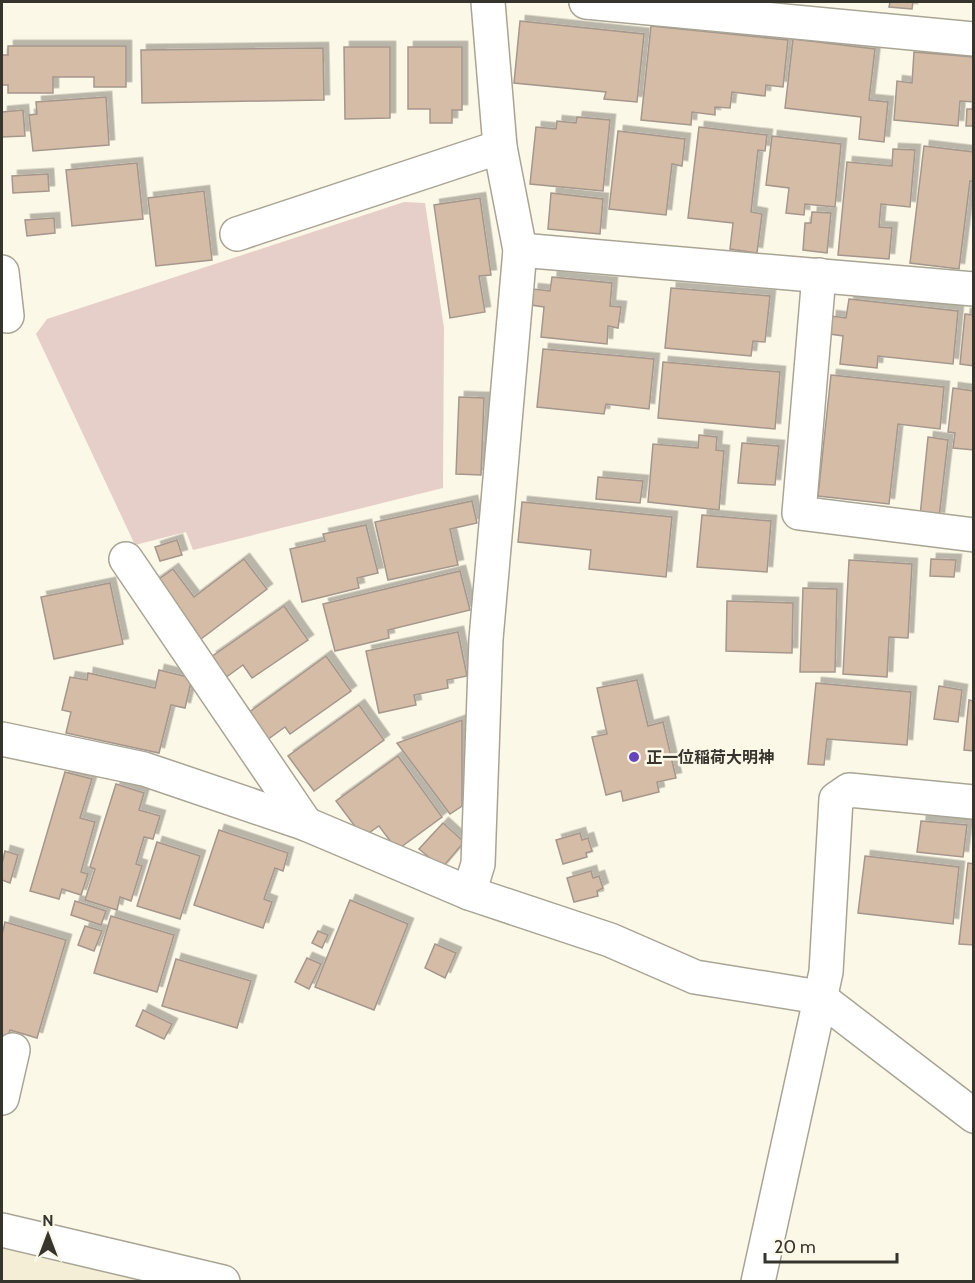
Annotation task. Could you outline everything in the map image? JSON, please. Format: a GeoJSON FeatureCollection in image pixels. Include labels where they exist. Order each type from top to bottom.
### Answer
{"type":"FeatureCollection","features":[{"type":"Feature","properties":{"kind":"street"},"geometry":{"type":"LineString","coordinates":[[469,893],[478,864],[486,639],[520,250],[500,147],[488,2]]}},
{"type":"Feature","properties":{"kind":"street"},"geometry":{"type":"LineString","coordinates":[[586,2],[974,39]]}},
{"type":"Feature","properties":{"kind":"street"},"geometry":{"type":"LineString","coordinates":[[237,234],[500,147]]}},
{"type":"Feature","properties":{"kind":"street"},"geometry":{"type":"LineString","coordinates":[[520,250],[974,289]]}},
{"type":"Feature","properties":{"kind":"street"},"geometry":{"type":"LineString","coordinates":[[2,272],[7,316]]}},
{"type":"Feature","properties":{"kind":"street"},"geometry":{"type":"LineString","coordinates":[[819,275],[799,513],[974,535]]}},
{"type":"Feature","properties":{"kind":"street"},"geometry":{"type":"LineString","coordinates":[[126,558],[306,824]]}},
{"type":"Feature","properties":{"kind":"street"},"geometry":{"type":"LineString","coordinates":[[2,739],[144,769],[306,824],[469,893],[610,940],[695,977],[819,997],[974,1116]]}},
{"type":"Feature","properties":{"kind":"street"},"geometry":{"type":"LineString","coordinates":[[758,1281],[826,972],[836,799],[849,790],[974,802]]}},
{"type":"Feature","properties":{"kind":"street"},"geometry":{"type":"LineString","coordinates":[[2,1098],[13,1050]]}},
{"type":"Feature","properties":{"kind":"street"},"geometry":{"type":"LineString","coordinates":[[2,1230],[223,1281]]}},
{"type":"Feature","properties":{"kind":"shaded area"},"geometry":{"type":"Polygon","coordinates":[[[404,202],[425,203],[444,328],[443,488],[193,550],[186,532],[135,545],[36,334],[47,319],[404,202]]]}},
{"type":"Feature","properties":{"kind":"shaded area"},"geometry":{"type":"Polygon","coordinates":[[[2,1242],[172,1282],[2,1282],[2,1242]]]}},
{"type":"Feature","properties":{"kind":"building"},"geometry":{"type":"Polygon","coordinates":[[[890,2],[913,2],[912,9],[889,7],[890,2]]]}},
{"type":"Feature","properties":{"kind":"building"},"geometry":{"type":"Polygon","coordinates":[[[520,21],[644,34],[637,102],[604,99],[606,92],[514,83],[520,21]]]}},
{"type":"Feature","properties":{"kind":"building"},"geometry":{"type":"Polygon","coordinates":[[[651,26],[788,40],[783,87],[766,85],[765,96],[732,92],[730,108],[715,107],[715,115],[692,112],[691,125],[641,120],[651,26]]]}},
{"type":"Feature","properties":{"kind":"building"},"geometry":{"type":"Polygon","coordinates":[[[793,39],[875,49],[869,100],[888,102],[884,142],[859,139],[861,117],[785,108],[793,39]]]}},
{"type":"Feature","properties":{"kind":"building"},"geometry":{"type":"Polygon","coordinates":[[[8,46],[126,46],[126,87],[94,87],[94,77],[53,77],[53,93],[8,93],[8,85],[2,85],[2,55],[8,55],[8,46]]]}},
{"type":"Feature","properties":{"kind":"building"},"geometry":{"type":"Polygon","coordinates":[[[344,47],[390,47],[390,118],[345,119],[344,47]]]}},
{"type":"Feature","properties":{"kind":"building"},"geometry":{"type":"Polygon","coordinates":[[[408,47],[462,47],[462,110],[452,110],[452,123],[430,123],[430,109],[408,109],[408,47]]]}},
{"type":"Feature","properties":{"kind":"building"},"geometry":{"type":"Polygon","coordinates":[[[323,48],[324,100],[142,103],[141,50],[323,48]]]}},
{"type":"Feature","properties":{"kind":"building"},"geometry":{"type":"Polygon","coordinates":[[[914,52],[974,57],[974,102],[960,101],[958,126],[894,120],[897,81],[912,83],[914,52]]]}},
{"type":"Feature","properties":{"kind":"building"},"geometry":{"type":"Polygon","coordinates":[[[106,97],[109,145],[33,151],[29,115],[37,114],[36,102],[106,97]]]}},
{"type":"Feature","properties":{"kind":"building"},"geometry":{"type":"Polygon","coordinates":[[[967,109],[974,109],[974,126],[966,126],[967,109]]]}},
{"type":"Feature","properties":{"kind":"building"},"geometry":{"type":"Polygon","coordinates":[[[23,110],[25,136],[2,137],[2,112],[23,110]]]}},
{"type":"Feature","properties":{"kind":"building"},"geometry":{"type":"Polygon","coordinates":[[[577,117],[610,120],[603,191],[530,184],[536,127],[556,129],[557,121],[576,123],[577,117]]]}},
{"type":"Feature","properties":{"kind":"building"},"geometry":{"type":"Polygon","coordinates":[[[699,127],[767,135],[765,151],[758,150],[751,212],[762,214],[757,253],[730,249],[733,223],[688,218],[699,127]]]}},
{"type":"Feature","properties":{"kind":"building"},"geometry":{"type":"Polygon","coordinates":[[[618,131],[685,139],[682,166],[672,164],[666,215],[609,209],[618,131]]]}},
{"type":"Feature","properties":{"kind":"building"},"geometry":{"type":"Polygon","coordinates":[[[772,136],[841,144],[835,207],[805,204],[804,215],[786,213],[789,188],[766,185],[772,136]]]}},
{"type":"Feature","properties":{"kind":"building"},"geometry":{"type":"Polygon","coordinates":[[[924,146],[974,152],[974,182],[970,181],[959,269],[910,263],[924,146]]]}},
{"type":"Feature","properties":{"kind":"building"},"geometry":{"type":"Polygon","coordinates":[[[893,149],[915,150],[910,207],[881,204],[879,227],[892,228],[889,259],[838,255],[847,162],[892,166],[893,149]]]}},
{"type":"Feature","properties":{"kind":"building"},"geometry":{"type":"Polygon","coordinates":[[[137,163],[143,219],[72,226],[66,170],[137,163]]]}},
{"type":"Feature","properties":{"kind":"building"},"geometry":{"type":"Polygon","coordinates":[[[48,174],[49,191],[13,193],[12,176],[48,174]]]}},
{"type":"Feature","properties":{"kind":"building"},"geometry":{"type":"Polygon","coordinates":[[[204,191],[212,260],[156,266],[148,198],[204,191]]]}},
{"type":"Feature","properties":{"kind":"building"},"geometry":{"type":"Polygon","coordinates":[[[551,193],[603,199],[600,234],[548,229],[551,193]]]}},
{"type":"Feature","properties":{"kind":"building"},"geometry":{"type":"Polygon","coordinates":[[[480,198],[491,275],[479,276],[485,312],[450,318],[434,205],[480,198]]]}},
{"type":"Feature","properties":{"kind":"building"},"geometry":{"type":"Polygon","coordinates":[[[812,212],[831,213],[827,253],[803,250],[805,223],[811,223],[812,212]]]}},
{"type":"Feature","properties":{"kind":"building"},"geometry":{"type":"Polygon","coordinates":[[[54,218],[55,233],[27,236],[25,220],[54,218]]]}},
{"type":"Feature","properties":{"kind":"building"},"geometry":{"type":"Polygon","coordinates":[[[552,277],[612,283],[610,306],[621,307],[618,328],[608,326],[607,344],[541,337],[544,307],[531,305],[533,289],[550,291],[552,277]]]}},
{"type":"Feature","properties":{"kind":"building"},"geometry":{"type":"Polygon","coordinates":[[[671,288],[770,296],[765,342],[753,341],[751,356],[665,348],[671,288]]]}},
{"type":"Feature","properties":{"kind":"building"},"geometry":{"type":"Polygon","coordinates":[[[849,299],[958,311],[953,364],[878,356],[877,368],[840,364],[843,336],[830,334],[831,316],[846,318],[849,299]]]}},
{"type":"Feature","properties":{"kind":"building"},"geometry":{"type":"Polygon","coordinates":[[[965,314],[974,315],[974,366],[960,364],[965,314]]]}},
{"type":"Feature","properties":{"kind":"building"},"geometry":{"type":"Polygon","coordinates":[[[543,349],[654,359],[649,409],[606,404],[604,414],[537,407],[543,349]]]}},
{"type":"Feature","properties":{"kind":"building"},"geometry":{"type":"Polygon","coordinates":[[[663,362],[780,372],[775,429],[658,418],[663,362]]]}},
{"type":"Feature","properties":{"kind":"building"},"geometry":{"type":"Polygon","coordinates":[[[831,375],[944,387],[940,429],[898,424],[889,504],[818,496],[831,375]]]}},
{"type":"Feature","properties":{"kind":"building"},"geometry":{"type":"Polygon","coordinates":[[[953,388],[974,391],[974,450],[953,448],[955,433],[948,432],[953,388]]]}},
{"type":"Feature","properties":{"kind":"building"},"geometry":{"type":"Polygon","coordinates":[[[459,397],[484,398],[481,475],[456,474],[459,397]]]}},
{"type":"Feature","properties":{"kind":"building"},"geometry":{"type":"Polygon","coordinates":[[[699,435],[717,437],[716,450],[724,451],[719,510],[648,502],[653,444],[698,448],[699,435]]]}},
{"type":"Feature","properties":{"kind":"building"},"geometry":{"type":"Polygon","coordinates":[[[928,437],[948,440],[939,518],[920,516],[928,437]]]}},
{"type":"Feature","properties":{"kind":"building"},"geometry":{"type":"Polygon","coordinates":[[[742,443],[779,446],[775,485],[738,483],[742,443]]]}},
{"type":"Feature","properties":{"kind":"building"},"geometry":{"type":"Polygon","coordinates":[[[598,477],[643,481],[640,503],[596,499],[598,477]]]}},
{"type":"Feature","properties":{"kind":"building"},"geometry":{"type":"Polygon","coordinates":[[[472,501],[477,523],[450,529],[458,565],[388,580],[375,522],[472,501]]]}},
{"type":"Feature","properties":{"kind":"building"},"geometry":{"type":"Polygon","coordinates":[[[522,502],[672,517],[666,577],[589,569],[591,550],[518,542],[522,502]]]}},
{"type":"Feature","properties":{"kind":"building"},"geometry":{"type":"Polygon","coordinates":[[[702,515],[771,521],[767,572],[697,567],[702,515]]]}},
{"type":"Feature","properties":{"kind":"building"},"geometry":{"type":"Polygon","coordinates":[[[366,525],[378,573],[357,578],[359,588],[302,602],[290,549],[325,541],[323,534],[366,525]]]}},
{"type":"Feature","properties":{"kind":"building"},"geometry":{"type":"Polygon","coordinates":[[[177,540],[182,555],[160,561],[155,547],[177,540]]]}},
{"type":"Feature","properties":{"kind":"building"},"geometry":{"type":"Polygon","coordinates":[[[244,559],[267,589],[197,642],[152,584],[173,569],[194,597],[244,559]]]}},
{"type":"Feature","properties":{"kind":"building"},"geometry":{"type":"Polygon","coordinates":[[[931,559],[956,560],[954,577],[930,576],[931,559]]]}},
{"type":"Feature","properties":{"kind":"building"},"geometry":{"type":"Polygon","coordinates":[[[849,560],[912,564],[908,638],[889,637],[887,677],[843,674],[849,560]]]}},
{"type":"Feature","properties":{"kind":"building"},"geometry":{"type":"Polygon","coordinates":[[[460,571],[470,610],[388,630],[389,638],[335,651],[323,604],[460,571]]]}},
{"type":"Feature","properties":{"kind":"building"},"geometry":{"type":"Polygon","coordinates":[[[110,583],[123,644],[54,659],[41,597],[110,583]]]}},
{"type":"Feature","properties":{"kind":"building"},"geometry":{"type":"Polygon","coordinates":[[[803,588],[837,589],[835,672],[800,672],[803,588]]]}},
{"type":"Feature","properties":{"kind":"building"},"geometry":{"type":"Polygon","coordinates":[[[727,601],[793,603],[792,653],[726,651],[727,601]]]}},
{"type":"Feature","properties":{"kind":"building"},"geometry":{"type":"Polygon","coordinates":[[[284,606],[308,640],[252,678],[243,665],[225,678],[211,657],[284,606]]]}},
{"type":"Feature","properties":{"kind":"building"},"geometry":{"type":"Polygon","coordinates":[[[458,632],[467,676],[447,680],[448,688],[414,695],[416,705],[379,713],[366,651],[458,632]]]}},
{"type":"Feature","properties":{"kind":"building"},"geometry":{"type":"Polygon","coordinates":[[[326,656],[351,691],[290,734],[285,727],[267,740],[248,713],[326,656]]]}},
{"type":"Feature","properties":{"kind":"building"},"geometry":{"type":"Polygon","coordinates":[[[159,670],[192,678],[185,708],[171,705],[159,753],[66,733],[71,712],[62,710],[70,677],[87,680],[88,673],[155,688],[159,670]]]}},
{"type":"Feature","properties":{"kind":"building","name":"正一位稲荷大明神"},"geometry":{"type":"Polygon","coordinates":[[[637,680],[648,726],[663,722],[676,778],[657,782],[659,792],[623,801],[621,791],[606,795],[592,737],[607,734],[597,688],[637,680]]]}},
{"type":"Feature","properties":{"kind":"building"},"geometry":{"type":"Polygon","coordinates":[[[816,683],[911,692],[907,745],[827,739],[824,765],[808,764],[816,683]]]}},
{"type":"Feature","properties":{"kind":"building"},"geometry":{"type":"Polygon","coordinates":[[[939,686],[962,690],[958,722],[934,719],[939,686]]]}},
{"type":"Feature","properties":{"kind":"building"},"geometry":{"type":"Polygon","coordinates":[[[969,700],[974,701],[974,751],[964,750],[969,700]]]}},
{"type":"Feature","properties":{"kind":"building"},"geometry":{"type":"Polygon","coordinates":[[[359,705],[384,740],[314,791],[288,756],[359,705]]]}},
{"type":"Feature","properties":{"kind":"building"},"geometry":{"type":"Polygon","coordinates":[[[462,720],[462,806],[450,814],[397,743],[462,720]]]}},
{"type":"Feature","properties":{"kind":"building"},"geometry":{"type":"Polygon","coordinates":[[[398,756],[442,817],[397,850],[379,826],[363,837],[336,801],[398,756]]]}},
{"type":"Feature","properties":{"kind":"building"},"geometry":{"type":"Polygon","coordinates":[[[65,772],[92,779],[80,818],[95,822],[81,872],[88,874],[81,895],[62,889],[59,899],[30,891],[65,772]]]}},
{"type":"Feature","properties":{"kind":"building"},"geometry":{"type":"Polygon","coordinates":[[[116,784],[144,793],[139,810],[160,816],[153,839],[144,837],[136,864],[142,866],[131,901],[120,897],[117,910],[85,900],[95,869],[90,867],[116,784]]]}},
{"type":"Feature","properties":{"kind":"building"},"geometry":{"type":"Polygon","coordinates":[[[921,821],[967,825],[963,857],[917,852],[921,821]]]}},
{"type":"Feature","properties":{"kind":"building"},"geometry":{"type":"Polygon","coordinates":[[[443,823],[464,842],[442,868],[419,849],[443,823]]]}},
{"type":"Feature","properties":{"kind":"building"},"geometry":{"type":"Polygon","coordinates":[[[219,830],[288,853],[283,871],[275,868],[264,899],[272,902],[263,928],[194,905],[219,830]]]}},
{"type":"Feature","properties":{"kind":"building"},"geometry":{"type":"Polygon","coordinates":[[[580,833],[582,840],[588,838],[592,851],[586,853],[587,857],[563,864],[556,840],[580,833]]]}},
{"type":"Feature","properties":{"kind":"building"},"geometry":{"type":"Polygon","coordinates":[[[157,842],[200,856],[180,919],[137,906],[157,842]]]}},
{"type":"Feature","properties":{"kind":"building"},"geometry":{"type":"Polygon","coordinates":[[[5,851],[18,855],[10,883],[2,880],[5,851]]]}},
{"type":"Feature","properties":{"kind":"building"},"geometry":{"type":"Polygon","coordinates":[[[865,856],[959,867],[953,924],[858,913],[865,856]]]}},
{"type":"Feature","properties":{"kind":"building"},"geometry":{"type":"Polygon","coordinates":[[[968,863],[974,864],[974,945],[959,944],[968,863]]]}},
{"type":"Feature","properties":{"kind":"building"},"geometry":{"type":"Polygon","coordinates":[[[591,871],[593,878],[599,876],[603,888],[597,891],[598,896],[574,902],[567,878],[591,871]]]}},
{"type":"Feature","properties":{"kind":"building"},"geometry":{"type":"Polygon","coordinates":[[[350,900],[408,924],[374,1010],[315,987],[350,900]]]}},
{"type":"Feature","properties":{"kind":"building"},"geometry":{"type":"Polygon","coordinates":[[[75,901],[106,911],[101,925],[71,915],[75,901]]]}},
{"type":"Feature","properties":{"kind":"building"},"geometry":{"type":"Polygon","coordinates":[[[111,916],[174,935],[157,992],[94,973],[111,916]]]}},
{"type":"Feature","properties":{"kind":"building"},"geometry":{"type":"Polygon","coordinates":[[[5,922],[66,940],[37,1038],[10,1030],[6,1042],[2,1040],[2,935],[5,922]]]}},
{"type":"Feature","properties":{"kind":"building"},"geometry":{"type":"Polygon","coordinates":[[[85,926],[102,931],[94,951],[78,945],[85,926]]]}},
{"type":"Feature","properties":{"kind":"building"},"geometry":{"type":"Polygon","coordinates":[[[318,931],[328,935],[322,948],[312,943],[318,931]]]}},
{"type":"Feature","properties":{"kind":"building"},"geometry":{"type":"Polygon","coordinates":[[[435,944],[456,953],[445,978],[425,968],[435,944]]]}},
{"type":"Feature","properties":{"kind":"building"},"geometry":{"type":"Polygon","coordinates":[[[307,958],[321,964],[309,989],[295,982],[307,958]]]}},
{"type":"Feature","properties":{"kind":"building"},"geometry":{"type":"Polygon","coordinates":[[[176,959],[251,981],[237,1028],[162,1006],[176,959]]]}},
{"type":"Feature","properties":{"kind":"building"},"geometry":{"type":"Polygon","coordinates":[[[143,1010],[172,1024],[164,1039],[136,1026],[143,1010]]]}},
{"type":"Feature","properties":{"kind":"place","name":"正一位稲荷大明神"},"geometry":{"type":"Point","coordinates":[634,757]}}]}
